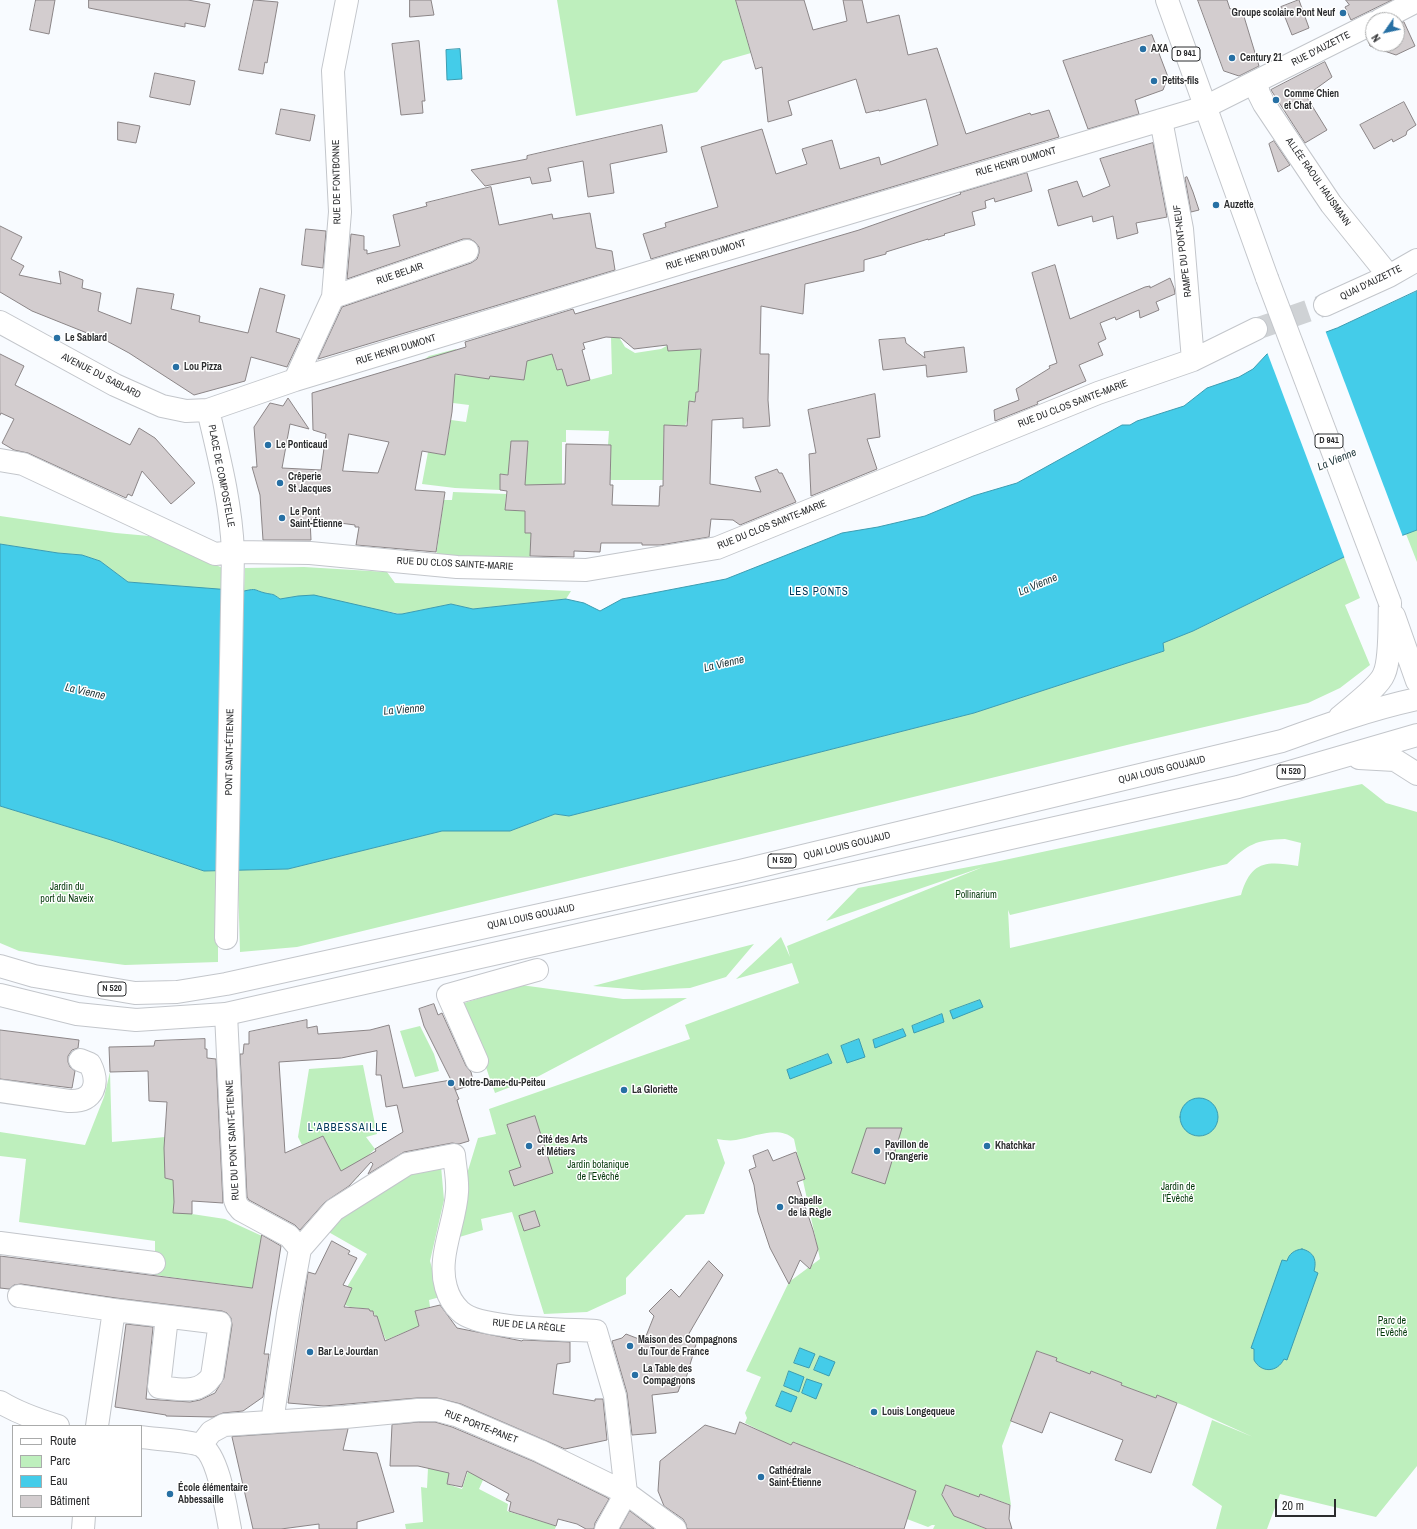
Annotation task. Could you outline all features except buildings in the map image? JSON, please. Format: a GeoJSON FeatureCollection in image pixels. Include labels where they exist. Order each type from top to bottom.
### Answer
{"type":"FeatureCollection","features":[{"type":"Feature","properties":{"kind":"street","name":"RUE DE FONTBONNE"},"geometry":{"type":"LineString","coordinates":[[295,380],[333,297],[340,212],[333,71],[347,0]]}},
{"type":"Feature","properties":{"kind":"street","name":"D 941"},"geometry":{"type":"LineString","coordinates":[[1167,0],[1267,278],[1390,603],[1417,681]]}},
{"type":"Feature","properties":{"kind":"street"},"geometry":{"type":"LineString","coordinates":[[1396,12],[1417,1]]}},
{"type":"Feature","properties":{"kind":"street","name":"RUE D'AUZETTE"},"geometry":{"type":"LineString","coordinates":[[1205,107],[1365,27]]}},
{"type":"Feature","properties":{"kind":"street","name":"ALLÉE RAOUL HAUSMANN"},"geometry":{"type":"LineString","coordinates":[[1256,82],[1259,94],[1264,104],[1331,204],[1389,276]]}},
{"type":"Feature","properties":{"kind":"street","name":"RUE HENRI DUMONT"},"geometry":{"type":"LineString","coordinates":[[208,410],[295,380],[913,193],[1205,107]]}},
{"type":"Feature","properties":{"kind":"street","name":"RAMPE DU PONT-NEUF"},"geometry":{"type":"LineString","coordinates":[[1161,120],[1182,229],[1193,360]]}},
{"type":"Feature","properties":{"kind":"street","name":"RUE BELAIR"},"geometry":{"type":"LineString","coordinates":[[333,297],[467,251]]}},
{"type":"Feature","properties":{"kind":"street","name":"QUAI D'AUZETTE"},"geometry":{"type":"LineString","coordinates":[[1325,305],[1389,276],[1417,260]]}},
{"type":"Feature","properties":{"kind":"street","name":"AVENUE DU SABLARD"},"geometry":{"type":"LineString","coordinates":[[0,322],[115,385],[162,406],[186,411],[208,410]]}},
{"type":"Feature","properties":{"kind":"street","name":"RUE DU CLOS SAINTE-MARIE"},"geometry":{"type":"LineString","coordinates":[[0,460],[23,464],[215,554],[233,559],[310,553],[457,567],[586,570],[717,548],[1098,393],[1193,360],[1256,329]]}},
{"type":"Feature","properties":{"kind":"street","name":"PLACE DE COMPOSTELLE"},"geometry":{"type":"LineString","coordinates":[[208,410],[227,493],[232,526],[233,559]]}},
{"type":"Feature","properties":{"kind":"street","name":"PONT SAINT-ÉTIENNE"},"geometry":{"type":"LineString","coordinates":[[226,938],[233,559]]}},
{"type":"Feature","properties":{"kind":"street"},"geometry":{"type":"LineString","coordinates":[[1390,603],[1417,636]]}},
{"type":"Feature","properties":{"kind":"street"},"geometry":{"type":"LineString","coordinates":[[1335,722],[1377,684],[1384,674],[1388,653],[1390,603]]}},
{"type":"Feature","properties":{"kind":"street","name":"QUAI LOUIS GOUJAUD"},"geometry":{"type":"LineString","coordinates":[[0,966],[34,976],[135,993],[177,992],[226,984],[748,870],[1282,741],[1389,705],[1417,699]]}},
{"type":"Feature","properties":{"kind":"street","name":"N 520"},"geometry":{"type":"LineString","coordinates":[[0,995],[77,1014],[136,1020],[226,1014],[1238,787],[1417,735]]}},
{"type":"Feature","properties":{"kind":"street"},"geometry":{"type":"LineString","coordinates":[[1344,757],[1396,760],[1417,774]]}},
{"type":"Feature","properties":{"kind":"street"},"geometry":{"type":"LineString","coordinates":[[477,1061],[448,995],[537,970]]}},
{"type":"Feature","properties":{"kind":"street","name":"RUE DU PONT SAINT-ÉTIENNE"},"geometry":{"type":"LineString","coordinates":[[226,1014],[235,1200],[241,1210],[289,1236],[300,1249]]}},
{"type":"Feature","properties":{"kind":"street"},"geometry":{"type":"LineString","coordinates":[[0,1091],[69,1101],[77,1101],[87,1098],[93,1091],[95,1082],[94,1072],[90,1064],[80,1060]]}},
{"type":"Feature","properties":{"kind":"street","name":"RUE DE LA RÈGLE"},"geometry":{"type":"LineString","coordinates":[[300,1249],[334,1210],[407,1164],[454,1155],[457,1192],[444,1260],[444,1278],[449,1297],[460,1311],[474,1319],[487,1322],[526,1328],[596,1330],[615,1396],[626,1493]]}},
{"type":"Feature","properties":{"kind":"street"},"geometry":{"type":"LineString","coordinates":[[0,1243],[154,1263]]}},
{"type":"Feature","properties":{"kind":"street"},"geometry":{"type":"LineString","coordinates":[[272,1422],[288,1314],[300,1249]]}},
{"type":"Feature","properties":{"kind":"street"},"geometry":{"type":"LineString","coordinates":[[19,1296],[167,1317]]}},
{"type":"Feature","properties":{"kind":"street"},"geometry":{"type":"LineString","coordinates":[[97,1425],[114,1310]]}},
{"type":"Feature","properties":{"kind":"street"},"geometry":{"type":"LineString","coordinates":[[0,1402],[9,1408],[37,1420],[54,1425]]}},
{"type":"Feature","properties":{"kind":"street","name":"RUE PORTE-PANET"},"geometry":{"type":"LineString","coordinates":[[201,1445],[211,1432],[224,1426],[418,1410],[436,1410],[456,1415],[540,1451],[626,1493],[676,1529]]}},
{"type":"Feature","properties":{"kind":"street"},"geometry":{"type":"LineString","coordinates":[[142,1437],[201,1445],[217,1468],[230,1529]]}},
{"type":"Feature","properties":{"kind":"street"},"geometry":{"type":"LineString","coordinates":[[606,1529],[626,1493]]}},
{"type":"Feature","properties":{"kind":"street"},"geometry":{"type":"LineString","coordinates":[[82,1529],[84,1517]]}},
{"type":"Feature","properties":{"kind":"green space"},"geometry":{"type":"Polygon","coordinates":[[[557,0],[736,0],[751,53],[723,61],[697,92],[576,116],[557,0]]]}},
{"type":"Feature","properties":{"kind":"green space"},"geometry":{"type":"Polygon","coordinates":[[[611,337],[619,337],[625,347],[635,353],[661,349],[676,341],[701,350],[698,392],[696,392],[695,402],[689,401],[688,418],[685,426],[664,425],[663,480],[605,480],[606,472],[611,472],[611,445],[608,445],[609,431],[566,430],[566,442],[562,442],[562,484],[515,490],[513,475],[501,474],[500,490],[455,488],[422,484],[428,452],[445,455],[451,420],[466,422],[469,405],[453,403],[453,399],[421,420],[425,359],[429,356],[456,349],[454,375],[474,376],[491,367],[558,352],[554,362],[557,370],[562,369],[567,386],[612,374],[611,337]],[[511,441],[510,456],[527,456],[528,441],[511,441]]]}},
{"type":"Feature","properties":{"kind":"green space"},"geometry":{"type":"Polygon","coordinates":[[[453,492],[506,494],[505,510],[525,511],[525,533],[531,533],[530,561],[436,556],[444,500],[452,500],[453,492]]]}},
{"type":"Feature","properties":{"kind":"green space"},"geometry":{"type":"Polygon","coordinates":[[[0,516],[116,533],[149,536],[225,569],[224,590],[128,582],[100,561],[82,555],[58,553],[0,544],[0,516]]]}},
{"type":"Feature","properties":{"kind":"green space"},"geometry":{"type":"Polygon","coordinates":[[[1417,530],[1417,562],[1406,534],[1417,530]]]}},
{"type":"Feature","properties":{"kind":"green space"},"geometry":{"type":"Polygon","coordinates":[[[1344,557],[1360,598],[1345,605],[1370,665],[1340,688],[1308,703],[1131,744],[297,947],[240,952],[239,870],[288,869],[442,831],[510,831],[555,814],[569,816],[974,713],[1164,651],[1162,643],[1193,631],[1344,557]]]}},
{"type":"Feature","properties":{"kind":"green space"},"geometry":{"type":"Polygon","coordinates":[[[304,567],[387,572],[395,583],[571,591],[566,599],[473,609],[451,604],[402,614],[298,596],[280,599],[273,594],[255,590],[244,591],[245,568],[304,567]]]}},
{"type":"Feature","properties":{"kind":"green space"},"geometry":{"type":"Polygon","coordinates":[[[1362,784],[1386,803],[1417,812],[1417,1466],[1376,1517],[1280,1494],[1267,1529],[1216,1529],[1222,1506],[1192,1485],[1212,1420],[1253,1437],[1185,1406],[1157,1395],[1156,1398],[1121,1385],[1122,1383],[1091,1371],[1090,1374],[1056,1361],[1056,1358],[1038,1351],[1002,1446],[1011,1505],[981,1494],[979,1497],[946,1485],[942,1495],[954,1516],[986,1529],[933,1529],[935,1525],[928,1527],[907,1519],[914,1497],[911,1496],[914,1490],[907,1487],[905,1493],[893,1489],[896,1483],[890,1480],[887,1486],[874,1481],[877,1475],[871,1473],[868,1478],[856,1474],[859,1467],[851,1465],[849,1470],[836,1465],[838,1460],[833,1458],[831,1463],[817,1454],[818,1451],[814,1450],[812,1454],[795,1447],[797,1443],[793,1442],[791,1445],[765,1436],[765,1433],[745,1423],[747,1418],[745,1413],[761,1377],[746,1371],[789,1282],[820,1259],[794,1139],[788,1135],[774,1132],[743,1139],[717,1139],[725,1163],[704,1214],[686,1215],[626,1278],[626,1294],[587,1312],[544,1314],[512,1212],[481,1219],[483,1230],[456,1238],[466,1177],[478,1138],[496,1134],[489,1109],[690,1039],[685,1025],[799,983],[792,963],[736,979],[781,937],[790,957],[787,946],[983,867],[826,921],[858,888],[995,862],[1362,784]],[[1285,839],[1259,842],[1241,852],[1227,864],[1010,915],[1008,910],[1010,948],[1241,895],[1245,884],[1255,869],[1269,864],[1298,866],[1301,843],[1285,839]]]}},
{"type":"Feature","properties":{"kind":"green space","name":"Jardin du port du Naveix"},"geometry":{"type":"Polygon","coordinates":[[[0,806],[111,840],[204,871],[218,871],[218,962],[125,965],[19,951],[0,943],[0,806]]]}},
{"type":"Feature","properties":{"kind":"green space"},"geometry":{"type":"Polygon","coordinates":[[[754,944],[726,977],[690,988],[642,990],[593,986],[754,944]]]}},
{"type":"Feature","properties":{"kind":"green space"},"geometry":{"type":"Polygon","coordinates":[[[521,985],[623,999],[687,998],[539,1076],[495,1093],[483,1059],[458,1005],[521,985]]]}},
{"type":"Feature","properties":{"kind":"green space"},"geometry":{"type":"Polygon","coordinates":[[[420,1026],[434,1054],[439,1071],[415,1077],[400,1031],[420,1026]]]}},
{"type":"Feature","properties":{"kind":"green space"},"geometry":{"type":"Polygon","coordinates":[[[363,1065],[377,1134],[366,1137],[375,1149],[354,1169],[359,1176],[350,1183],[325,1151],[329,1148],[323,1136],[302,1145],[298,1137],[309,1069],[363,1065]]]}},
{"type":"Feature","properties":{"kind":"green space"},"geometry":{"type":"Polygon","coordinates":[[[110,1072],[112,1142],[165,1137],[165,1178],[173,1180],[192,1214],[225,1219],[262,1236],[243,1342],[227,1340],[233,1319],[238,1286],[155,1275],[155,1241],[19,1222],[26,1159],[0,1156],[0,1132],[85,1145],[104,1097],[110,1072]]]}},
{"type":"Feature","properties":{"kind":"green space"},"geometry":{"type":"Polygon","coordinates":[[[441,1166],[444,1200],[430,1261],[440,1297],[429,1300],[430,1307],[415,1311],[419,1326],[386,1340],[373,1311],[345,1305],[347,1287],[367,1254],[325,1230],[401,1173],[441,1166]]]}},
{"type":"Feature","properties":{"kind":"green space"},"geometry":{"type":"Polygon","coordinates":[[[451,1464],[447,1484],[462,1489],[468,1471],[483,1480],[479,1489],[508,1504],[507,1511],[556,1526],[555,1529],[406,1529],[405,1524],[423,1522],[421,1487],[427,1488],[428,1468],[451,1464]]]}},
{"type":"Feature","properties":{"kind":"water"},"geometry":{"type":"Polygon","coordinates":[[[460,49],[462,79],[447,80],[446,50],[460,49]]]}},
{"type":"Feature","properties":{"kind":"water","name":"La Vienne"},"geometry":{"type":"Polygon","coordinates":[[[1417,291],[1417,530],[1344,557],[1193,631],[1163,643],[1164,651],[974,713],[569,816],[555,814],[510,831],[442,831],[288,869],[204,871],[111,840],[0,806],[0,544],[58,553],[82,555],[100,561],[128,582],[244,591],[254,590],[273,594],[280,599],[314,595],[397,614],[451,604],[473,609],[566,599],[584,603],[600,611],[622,599],[726,579],[842,533],[878,527],[925,516],[973,496],[1017,483],[1122,425],[1130,425],[1137,421],[1184,406],[1207,388],[1239,377],[1253,369],[1267,354],[1337,328],[1417,291]]]}},
{"type":"Feature","properties":{"kind":"water"},"geometry":{"type":"Polygon","coordinates":[[[980,1000],[983,1007],[953,1019],[950,1011],[980,1000]]]}},
{"type":"Feature","properties":{"kind":"water"},"geometry":{"type":"Polygon","coordinates":[[[942,1014],[944,1022],[914,1033],[912,1026],[942,1014]]]}},
{"type":"Feature","properties":{"kind":"water"},"geometry":{"type":"Polygon","coordinates":[[[903,1029],[906,1036],[875,1048],[873,1040],[903,1029]]]}},
{"type":"Feature","properties":{"kind":"water"},"geometry":{"type":"Polygon","coordinates":[[[859,1039],[865,1057],[847,1063],[841,1046],[859,1039]]]}},
{"type":"Feature","properties":{"kind":"water"},"geometry":{"type":"Polygon","coordinates":[[[828,1054],[832,1063],[790,1079],[787,1070],[828,1054]]]}},
{"type":"Feature","properties":{"kind":"water"},"geometry":{"type":"Polygon","coordinates":[[[1199,1098],[1209,1101],[1215,1107],[1218,1117],[1215,1127],[1209,1133],[1199,1136],[1189,1133],[1183,1127],[1180,1117],[1183,1107],[1189,1101],[1199,1098]]]}},
{"type":"Feature","properties":{"kind":"water"},"geometry":{"type":"Polygon","coordinates":[[[1302,1249],[1312,1254],[1314,1257],[1314,1271],[1318,1273],[1287,1360],[1284,1359],[1281,1364],[1273,1369],[1265,1369],[1254,1360],[1254,1349],[1251,1348],[1282,1260],[1287,1261],[1292,1253],[1302,1249]]]}},
{"type":"Feature","properties":{"kind":"water"},"geometry":{"type":"Polygon","coordinates":[[[800,1348],[815,1354],[809,1368],[794,1363],[800,1348]]]}},
{"type":"Feature","properties":{"kind":"water"},"geometry":{"type":"Polygon","coordinates":[[[820,1356],[835,1362],[829,1376],[814,1370],[820,1356]]]}},
{"type":"Feature","properties":{"kind":"water"},"geometry":{"type":"Polygon","coordinates":[[[789,1371],[804,1377],[799,1392],[784,1386],[789,1371]]]}},
{"type":"Feature","properties":{"kind":"water"},"geometry":{"type":"Polygon","coordinates":[[[807,1379],[822,1384],[816,1399],[802,1393],[807,1379]]]}},
{"type":"Feature","properties":{"kind":"water"},"geometry":{"type":"Polygon","coordinates":[[[782,1391],[797,1397],[791,1412],[776,1406],[782,1391]]]}},
{"type":"Feature","properties":{"kind":"pier"},"geometry":{"type":"Polygon","coordinates":[[[1325,330],[1403,537],[1345,559],[1267,352],[1325,330]]]}},
{"type":"Feature","properties":{"kind":"tunnel"},"geometry":{"type":"LineString","coordinates":[[1256,329],[1325,305]]}},
{"type":"Feature","properties":{"kind":"place","name":"Groupe scolaire Pont Neuf"},"geometry":{"type":"Point","coordinates":[1343,13]}},
{"type":"Feature","properties":{"kind":"place","name":"AXA"},"geometry":{"type":"Point","coordinates":[1143,49]}},
{"type":"Feature","properties":{"kind":"place","name":"Century 21"},"geometry":{"type":"Point","coordinates":[1232,58]}},
{"type":"Feature","properties":{"kind":"place","name":"Petits-fils"},"geometry":{"type":"Point","coordinates":[1154,81]}},
{"type":"Feature","properties":{"kind":"place","name":"Comme Chien et Chat"},"geometry":{"type":"Point","coordinates":[1276,100]}},
{"type":"Feature","properties":{"kind":"place","name":"Auzette"},"geometry":{"type":"Point","coordinates":[1216,205]}},
{"type":"Feature","properties":{"kind":"place","name":"Le Sablard"},"geometry":{"type":"Point","coordinates":[57,338]}},
{"type":"Feature","properties":{"kind":"place","name":"Lou Pizza"},"geometry":{"type":"Point","coordinates":[176,367]}},
{"type":"Feature","properties":{"kind":"place","name":"Le Ponticaud"},"geometry":{"type":"Point","coordinates":[268,445]}},
{"type":"Feature","properties":{"kind":"place","name":"Crêperie St Jacques"},"geometry":{"type":"Point","coordinates":[280,483]}},
{"type":"Feature","properties":{"kind":"place","name":"Le Pont Saint-Étienne"},"geometry":{"type":"Point","coordinates":[282,518]}},
{"type":"Feature","properties":{"kind":"place","name":"Notre-Dame-du-Peiteu"},"geometry":{"type":"Point","coordinates":[451,1083]}},
{"type":"Feature","properties":{"kind":"place","name":"La Gloriette"},"geometry":{"type":"Point","coordinates":[624,1090]}},
{"type":"Feature","properties":{"kind":"place","name":"Cité des Arts et Métiers"},"geometry":{"type":"Point","coordinates":[529,1146]}},
{"type":"Feature","properties":{"kind":"place","name":"Khatchkar"},"geometry":{"type":"Point","coordinates":[987,1146]}},
{"type":"Feature","properties":{"kind":"place","name":"Pavillon de l'Orangerie"},"geometry":{"type":"Point","coordinates":[877,1151]}},
{"type":"Feature","properties":{"kind":"place","name":"Chapelle de la Règle"},"geometry":{"type":"Point","coordinates":[780,1207]}},
{"type":"Feature","properties":{"kind":"place","name":"Maison des Compagnons du Tour de France"},"geometry":{"type":"Point","coordinates":[630,1346]}},
{"type":"Feature","properties":{"kind":"place","name":"Bar Le Jourdan"},"geometry":{"type":"Point","coordinates":[310,1352]}},
{"type":"Feature","properties":{"kind":"place","name":"La Table des Compagnons"},"geometry":{"type":"Point","coordinates":[635,1375]}},
{"type":"Feature","properties":{"kind":"place","name":"Louis Longequeue"},"geometry":{"type":"Point","coordinates":[874,1412]}},
{"type":"Feature","properties":{"kind":"place","name":"Cathédrale Saint-Étienne"},"geometry":{"type":"Point","coordinates":[761,1477]}},
{"type":"Feature","properties":{"kind":"place","name":"École élémentaire Abbessaille"},"geometry":{"type":"Point","coordinates":[170,1494]}},
{"type":"Feature","properties":{"kind":"district","name":"LES PONTS"},"geometry":{"type":"Point","coordinates":[819,592]}},
{"type":"Feature","properties":{"kind":"district","name":"L'ABBESSAILLE"},"geometry":{"type":"Point","coordinates":[348,1128]}},
{"type":"Feature","properties":{"kind":"park label","name":"Pollinarium"},"geometry":{"type":"Point","coordinates":[976,895]}},
{"type":"Feature","properties":{"kind":"park label","name":"Jardin botanique de l'Evêché"},"geometry":{"type":"Point","coordinates":[598,1170]}},
{"type":"Feature","properties":{"kind":"park label","name":"Jardin de l'Évêché"},"geometry":{"type":"Point","coordinates":[1178,1192]}},
{"type":"Feature","properties":{"kind":"park label","name":"Parc de l'Evêché"},"geometry":{"type":"Point","coordinates":[1392,1326]}}]}
